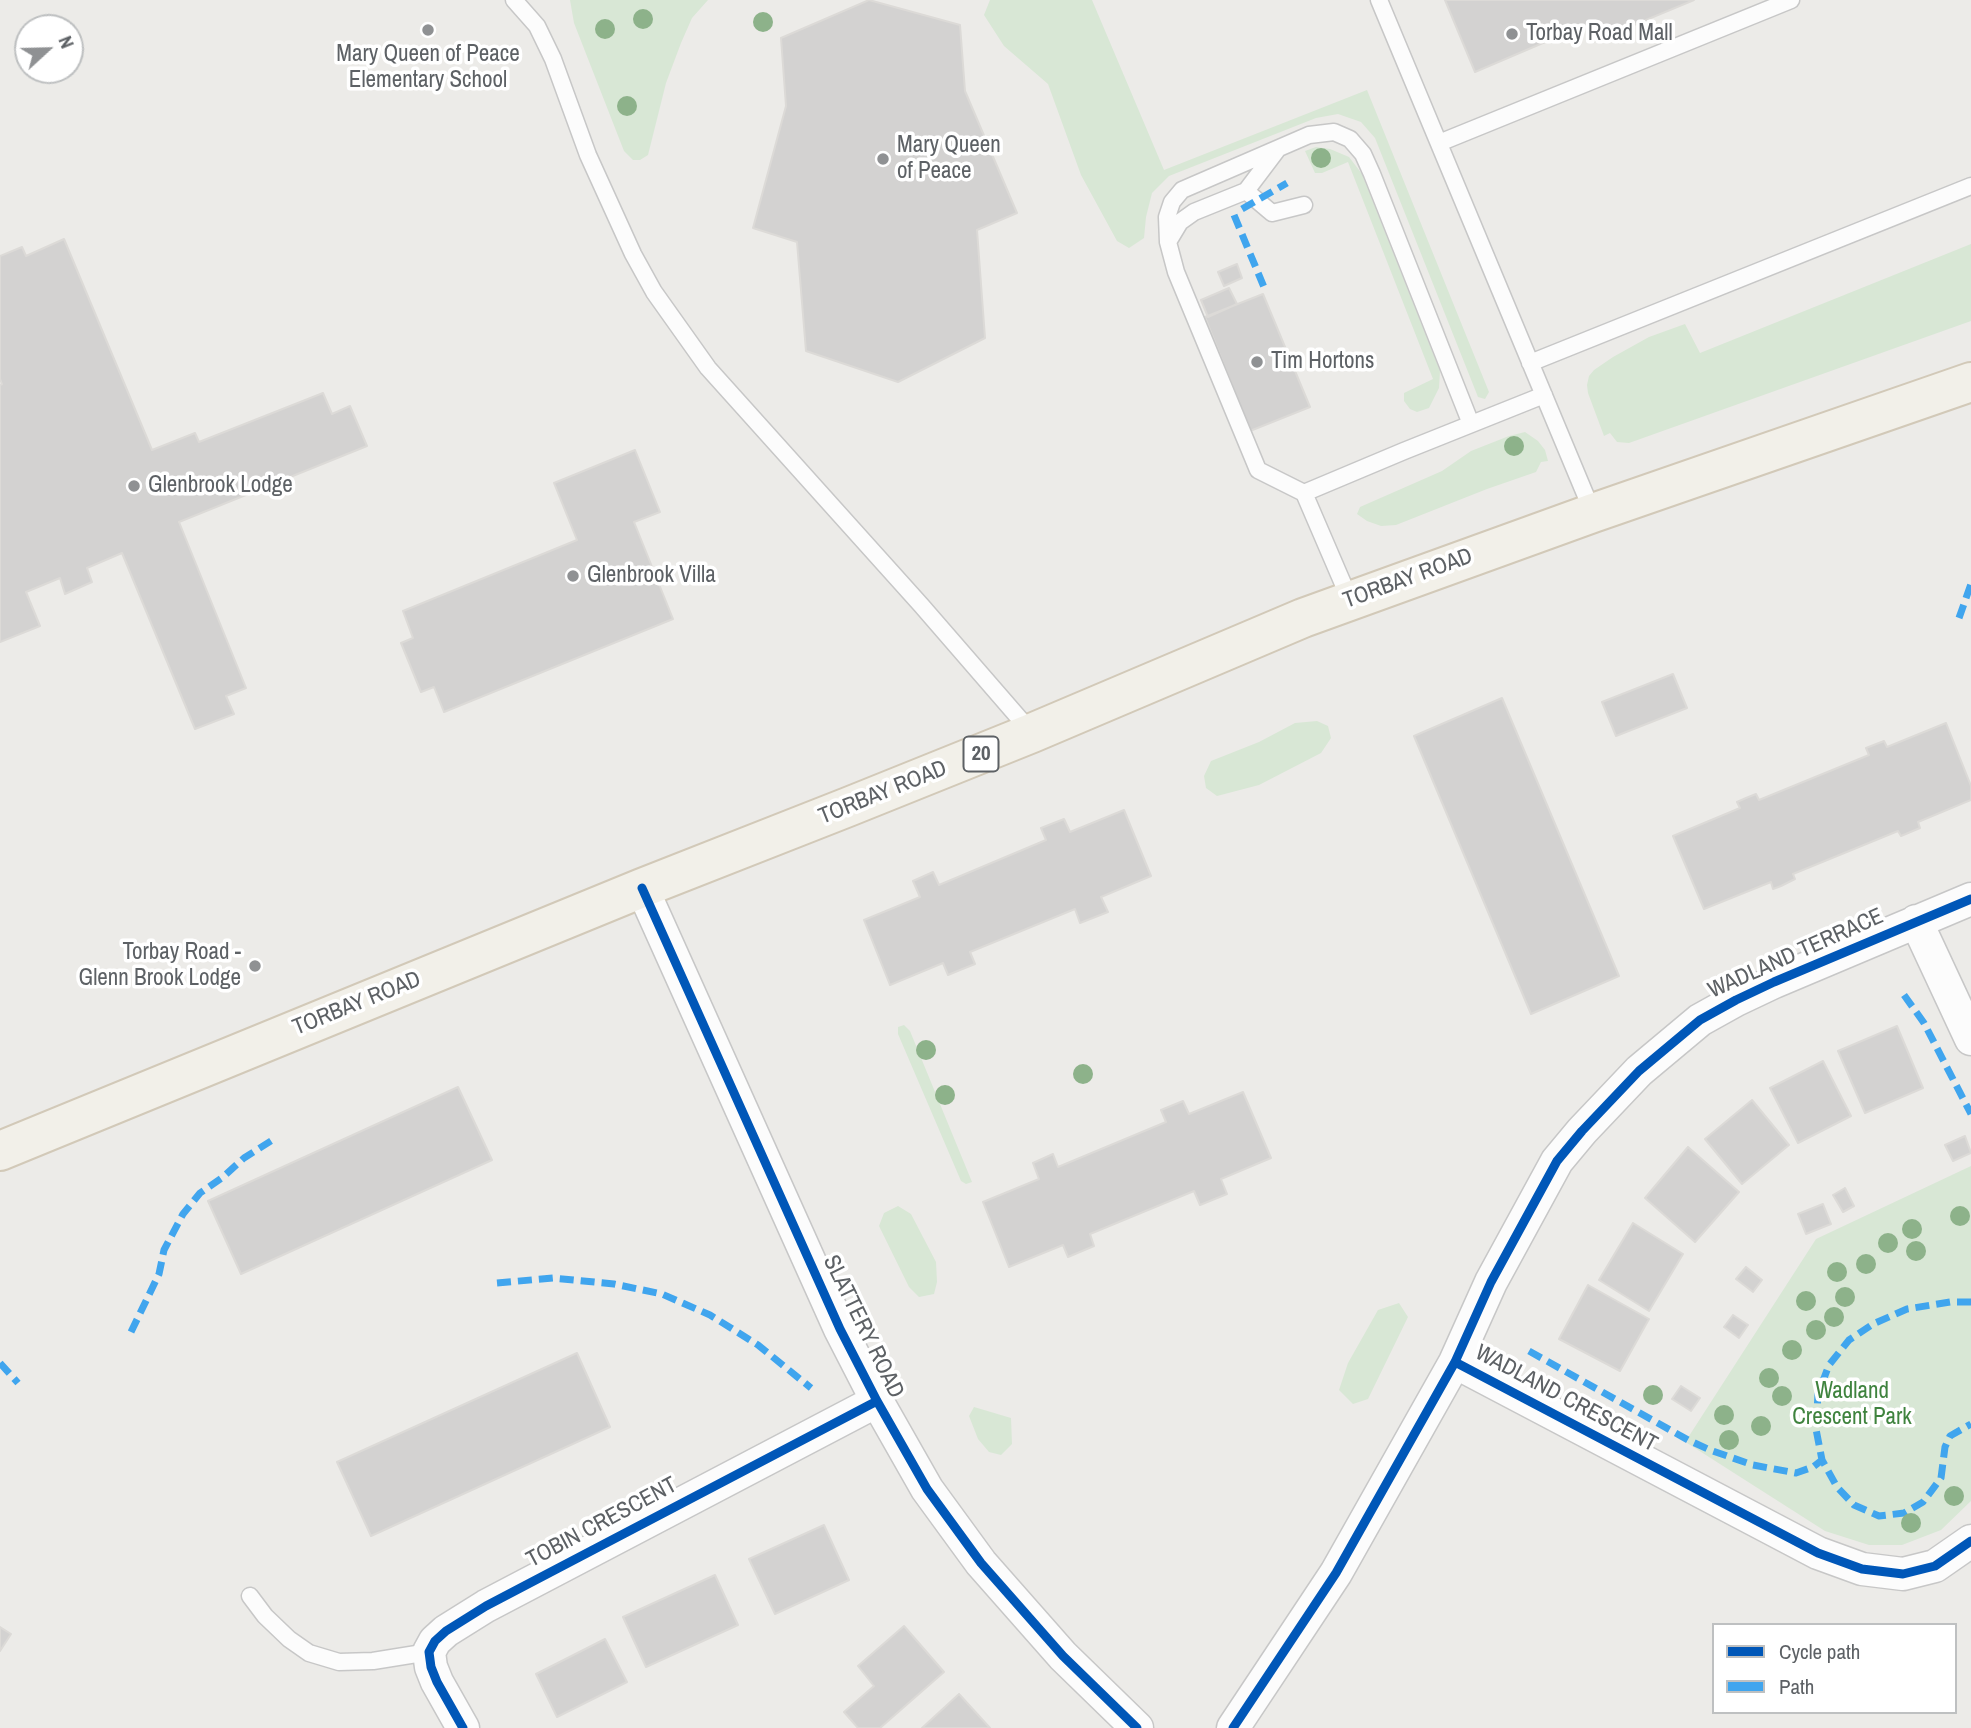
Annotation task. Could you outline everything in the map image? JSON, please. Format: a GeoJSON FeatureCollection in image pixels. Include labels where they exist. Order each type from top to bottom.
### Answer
{"type":"FeatureCollection","features":[{"type":"Feature","properties":{"kind":"main road","name":"TORBAY ROAD"},"geometry":{"type":"LineString","coordinates":[[0,1152],[642,888],[1032,733],[1303,618],[1592,513],[1971,382]]}},
{"type":"Feature","properties":{"kind":"street","name":"SLATTERY ROAD"},"geometry":{"type":"LineString","coordinates":[[642,888],[840,1329],[927,1489],[982,1563],[1063,1656],[1137,1728]]}},
{"type":"Feature","properties":{"kind":"street"},"geometry":{"type":"LineString","coordinates":[[1971,899],[1916,921],[1971,1039]]}},
{"type":"Feature","properties":{"kind":"street","name":"WADLAND TERRACE"},"geometry":{"type":"LineString","coordinates":[[1455,1362],[1491,1282],[1557,1161],[1581,1131],[1639,1071],[1700,1020],[1736,1000],[1916,921]]}},
{"type":"Feature","properties":{"kind":"street","name":"WADLAND CRESCENT"},"geometry":{"type":"LineString","coordinates":[[1233,1728],[1336,1573],[1455,1362],[1818,1553],[1862,1569],[1903,1574],[1935,1566],[1971,1541]]}},
{"type":"Feature","properties":{"kind":"street","name":"TOBIN CRESCENT"},"geometry":{"type":"LineString","coordinates":[[429,1652],[435,1641],[472,1613],[877,1401]]}},
{"type":"Feature","properties":{"kind":"street"},"geometry":{"type":"LineString","coordinates":[[429,1652],[437,1682],[463,1728]]}},
{"type":"Feature","properties":{"kind":"lane"},"geometry":{"type":"LineString","coordinates":[[514,0],[537,26],[553,59],[588,155],[633,254],[654,292],[708,368],[1032,733]]}},
{"type":"Feature","properties":{"kind":"lane"},"geometry":{"type":"LineString","coordinates":[[1379,0],[1592,513]]}},
{"type":"Feature","properties":{"kind":"lane"},"geometry":{"type":"LineString","coordinates":[[1439,143],[1791,0]]}},
{"type":"Feature","properties":{"kind":"lane"},"geometry":{"type":"LineString","coordinates":[[1350,600],[1304,493],[1258,470],[1176,272],[1168,242],[1167,217],[1172,202],[1182,190],[1309,135],[1334,132],[1350,139],[1363,154],[1471,424]]}},
{"type":"Feature","properties":{"kind":"lane"},"geometry":{"type":"LineString","coordinates":[[1168,242],[1180,222],[1194,212],[1246,191],[1279,148]]}},
{"type":"Feature","properties":{"kind":"lane"},"geometry":{"type":"LineString","coordinates":[[1531,363],[1971,186]]}},
{"type":"Feature","properties":{"kind":"lane"},"geometry":{"type":"LineString","coordinates":[[1246,191],[1272,213],[1304,205]]}},
{"type":"Feature","properties":{"kind":"lane"},"geometry":{"type":"LineString","coordinates":[[1304,493],[1544,396]]}},
{"type":"Feature","properties":{"kind":"lane"},"geometry":{"type":"LineString","coordinates":[[250,1596],[265,1616],[289,1639],[309,1653],[339,1662],[350,1662],[429,1652]]}},
{"type":"Feature","properties":{"kind":"green space"},"geometry":{"type":"Polygon","coordinates":[[[570,0],[708,0],[692,18],[681,43],[666,83],[648,155],[640,160],[633,160],[624,151],[574,23],[570,0]]]}},
{"type":"Feature","properties":{"kind":"green space"},"geometry":{"type":"Polygon","coordinates":[[[990,0],[1092,0],[1164,170],[1367,90],[1489,392],[1485,399],[1478,397],[1375,138],[1361,122],[1338,114],[1316,118],[1169,176],[1152,193],[1144,238],[1129,248],[1117,241],[1081,175],[1048,84],[1004,46],[984,15],[990,0]]]}},
{"type":"Feature","properties":{"kind":"green space"},"geometry":{"type":"Polygon","coordinates":[[[1316,147],[1330,149],[1349,157],[1362,174],[1440,371],[1439,388],[1429,408],[1417,412],[1410,409],[1404,401],[1404,393],[1433,379],[1348,162],[1322,173],[1315,173],[1305,151],[1316,147]]]}},
{"type":"Feature","properties":{"kind":"green space"},"geometry":{"type":"Polygon","coordinates":[[[1971,244],[1971,321],[1629,443],[1617,442],[1610,433],[1604,436],[1588,393],[1589,376],[1613,357],[1649,337],[1685,324],[1700,353],[1971,244]]]}},
{"type":"Feature","properties":{"kind":"green space"},"geometry":{"type":"Polygon","coordinates":[[[1525,432],[1545,450],[1548,461],[1541,462],[1536,472],[1396,525],[1381,526],[1357,514],[1360,507],[1442,471],[1471,451],[1525,432]]]}},
{"type":"Feature","properties":{"kind":"green space"},"geometry":{"type":"Polygon","coordinates":[[[1317,721],[1328,726],[1331,738],[1321,753],[1259,785],[1217,796],[1206,788],[1204,776],[1211,761],[1259,742],[1295,723],[1317,721]]]}},
{"type":"Feature","properties":{"kind":"green space"},"geometry":{"type":"Polygon","coordinates":[[[904,1025],[910,1031],[972,1182],[966,1184],[961,1181],[898,1034],[898,1027],[904,1025]]]}},
{"type":"Feature","properties":{"kind":"green space","name":"Wadland Crescent Park"},"geometry":{"type":"Polygon","coordinates":[[[1971,1166],[1971,1501],[1941,1530],[1902,1545],[1869,1545],[1825,1531],[1687,1443],[1816,1239],[1971,1166]]]}},
{"type":"Feature","properties":{"kind":"green space"},"geometry":{"type":"Polygon","coordinates":[[[898,1206],[911,1214],[936,1262],[937,1282],[934,1294],[919,1297],[909,1287],[879,1226],[884,1213],[898,1206]]]}},
{"type":"Feature","properties":{"kind":"green space"},"geometry":{"type":"Polygon","coordinates":[[[1399,1303],[1408,1317],[1368,1399],[1353,1404],[1339,1390],[1348,1363],[1378,1310],[1399,1303]]]}},
{"type":"Feature","properties":{"kind":"green space"},"geometry":{"type":"Polygon","coordinates":[[[974,1407],[1011,1418],[1012,1444],[1001,1455],[989,1452],[978,1439],[969,1416],[974,1407]]]}},
{"type":"Feature","properties":{"kind":"building","name":"Mary Queen of Peace"},"geometry":{"type":"Polygon","coordinates":[[[869,0],[960,25],[965,91],[1017,213],[977,230],[985,338],[898,382],[806,351],[797,242],[753,228],[786,106],[781,38],[869,0]]]}},
{"type":"Feature","properties":{"kind":"building","name":"Torbay Road Mall"},"geometry":{"type":"Polygon","coordinates":[[[1445,0],[1694,0],[1593,42],[1585,25],[1475,72],[1445,0]]]}},
{"type":"Feature","properties":{"kind":"building","name":"Glenbrook Lodge"},"geometry":{"type":"Polygon","coordinates":[[[64,239],[152,450],[195,433],[199,442],[323,393],[332,414],[350,406],[367,446],[179,522],[246,688],[226,696],[234,714],[195,729],[122,553],[87,568],[92,582],[65,594],[60,578],[26,592],[40,626],[0,642],[0,256],[22,247],[26,256],[64,239]]]}},
{"type":"Feature","properties":{"kind":"building"},"geometry":{"type":"Polygon","coordinates":[[[1237,264],[1242,278],[1224,286],[1218,272],[1237,264]]]}},
{"type":"Feature","properties":{"kind":"building"},"geometry":{"type":"Polygon","coordinates":[[[1229,288],[1237,304],[1208,317],[1201,300],[1229,288]]]}},
{"type":"Feature","properties":{"kind":"building","name":"Tim Hortons"},"geometry":{"type":"Polygon","coordinates":[[[1263,294],[1310,407],[1250,431],[1205,317],[1263,294]]]}},
{"type":"Feature","properties":{"kind":"building","name":"Glenbrook Villa"},"geometry":{"type":"Polygon","coordinates":[[[635,450],[660,512],[634,522],[673,619],[444,712],[434,687],[421,692],[401,643],[413,638],[403,611],[577,540],[554,483],[635,450]]]}},
{"type":"Feature","properties":{"kind":"building"},"geometry":{"type":"Polygon","coordinates":[[[1673,674],[1687,708],[1616,736],[1602,702],[1673,674]]]}},
{"type":"Feature","properties":{"kind":"building"},"geometry":{"type":"Polygon","coordinates":[[[1502,698],[1619,976],[1531,1014],[1414,736],[1502,698]]]}},
{"type":"Feature","properties":{"kind":"building"},"geometry":{"type":"Polygon","coordinates":[[[1946,723],[1971,786],[1971,800],[1918,822],[1920,828],[1901,836],[1898,831],[1793,874],[1795,879],[1781,886],[1773,889],[1771,882],[1704,909],[1673,836],[1740,808],[1737,802],[1746,798],[1756,794],[1759,800],[1869,755],[1866,748],[1884,741],[1887,747],[1946,723]]]}},
{"type":"Feature","properties":{"kind":"building"},"geometry":{"type":"Polygon","coordinates":[[[1124,810],[1151,876],[1101,897],[1108,912],[1080,923],[1075,909],[970,952],[975,964],[948,975],[943,963],[890,985],[864,920],[920,897],[913,881],[933,872],[939,885],[1046,840],[1041,828],[1064,819],[1070,832],[1124,810]]]}},
{"type":"Feature","properties":{"kind":"building"},"geometry":{"type":"Polygon","coordinates":[[[1897,1026],[1923,1088],[1865,1113],[1838,1051],[1897,1026]]]}},
{"type":"Feature","properties":{"kind":"building"},"geometry":{"type":"Polygon","coordinates":[[[1823,1061],[1851,1116],[1798,1143],[1770,1088],[1823,1061]]]}},
{"type":"Feature","properties":{"kind":"building"},"geometry":{"type":"Polygon","coordinates":[[[458,1087],[492,1160],[241,1274],[208,1201],[458,1087]]]}},
{"type":"Feature","properties":{"kind":"building"},"geometry":{"type":"Polygon","coordinates":[[[1243,1092],[1271,1158],[1221,1179],[1227,1194],[1200,1205],[1194,1191],[1090,1234],[1094,1246],[1068,1257],[1063,1245],[1009,1267],[983,1202],[1039,1179],[1033,1163],[1053,1154],[1058,1167],[1166,1122],[1161,1110],[1183,1101],[1189,1114],[1243,1092]]]}},
{"type":"Feature","properties":{"kind":"building"},"geometry":{"type":"Polygon","coordinates":[[[1752,1100],[1789,1145],[1742,1184],[1705,1139],[1752,1100]]]}},
{"type":"Feature","properties":{"kind":"building"},"geometry":{"type":"Polygon","coordinates":[[[1965,1136],[1971,1153],[1953,1161],[1945,1145],[1965,1136]]]}},
{"type":"Feature","properties":{"kind":"building"},"geometry":{"type":"Polygon","coordinates":[[[1688,1147],[1739,1192],[1695,1242],[1645,1198],[1688,1147]]]}},
{"type":"Feature","properties":{"kind":"building"},"geometry":{"type":"Polygon","coordinates":[[[1845,1188],[1854,1206],[1843,1212],[1833,1195],[1845,1188]]]}},
{"type":"Feature","properties":{"kind":"building"},"geometry":{"type":"Polygon","coordinates":[[[1823,1204],[1831,1224],[1806,1234],[1798,1214],[1823,1204]]]}},
{"type":"Feature","properties":{"kind":"building"},"geometry":{"type":"Polygon","coordinates":[[[1633,1223],[1683,1254],[1649,1311],[1599,1280],[1633,1223]]]}},
{"type":"Feature","properties":{"kind":"building"},"geometry":{"type":"Polygon","coordinates":[[[1746,1267],[1762,1280],[1753,1292],[1736,1279],[1746,1267]]]}},
{"type":"Feature","properties":{"kind":"building"},"geometry":{"type":"Polygon","coordinates":[[[1588,1285],[1649,1319],[1620,1371],[1559,1339],[1588,1285]]]}},
{"type":"Feature","properties":{"kind":"building"},"geometry":{"type":"Polygon","coordinates":[[[1733,1315],[1748,1325],[1739,1338],[1724,1327],[1733,1315]]]}},
{"type":"Feature","properties":{"kind":"building"},"geometry":{"type":"Polygon","coordinates":[[[577,1353],[610,1427],[371,1536],[337,1462],[577,1353]]]}},
{"type":"Feature","properties":{"kind":"building"},"geometry":{"type":"Polygon","coordinates":[[[1681,1386],[1700,1398],[1691,1411],[1672,1399],[1681,1386]]]}},
{"type":"Feature","properties":{"kind":"building"},"geometry":{"type":"Polygon","coordinates":[[[824,1525],[849,1580],[775,1614],[749,1559],[824,1525]]]}},
{"type":"Feature","properties":{"kind":"building"},"geometry":{"type":"Polygon","coordinates":[[[715,1575],[738,1625],[646,1667],[623,1617],[715,1575]]]}},
{"type":"Feature","properties":{"kind":"building"},"geometry":{"type":"Polygon","coordinates":[[[904,1626],[944,1672],[880,1728],[858,1728],[844,1712],[874,1686],[858,1666],[904,1626]]]}},
{"type":"Feature","properties":{"kind":"building"},"geometry":{"type":"Polygon","coordinates":[[[0,1627],[11,1634],[0,1651],[0,1627]]]}},
{"type":"Feature","properties":{"kind":"building"},"geometry":{"type":"Polygon","coordinates":[[[605,1639],[627,1682],[557,1717],[536,1674],[605,1639]]]}},
{"type":"Feature","properties":{"kind":"building"},"geometry":{"type":"Polygon","coordinates":[[[959,1694],[990,1728],[922,1728],[959,1694]]]}},
{"type":"Feature","properties":{"kind":"marked path"},"geometry":{"type":"LineString","coordinates":[[1242,209],[1287,183]]}},
{"type":"Feature","properties":{"kind":"marked path"},"geometry":{"type":"LineString","coordinates":[[1234,215],[1266,292]]}},
{"type":"Feature","properties":{"kind":"marked path"},"geometry":{"type":"LineString","coordinates":[[1959,618],[1971,584]]}},
{"type":"Feature","properties":{"kind":"marked path"},"geometry":{"type":"LineString","coordinates":[[1904,995],[1924,1023],[1971,1114]]}},
{"type":"Feature","properties":{"kind":"marked path"},"geometry":{"type":"LineString","coordinates":[[131,1332],[159,1274],[164,1250],[183,1214],[200,1193],[244,1158],[274,1139]]}},
{"type":"Feature","properties":{"kind":"marked path"},"geometry":{"type":"LineString","coordinates":[[497,1283],[553,1278],[614,1284],[662,1294],[710,1315],[758,1345],[811,1388]]}},
{"type":"Feature","properties":{"kind":"marked path"},"geometry":{"type":"LineString","coordinates":[[1971,1302],[1950,1302],[1907,1309],[1873,1324],[1849,1340],[1829,1365],[1818,1394],[1816,1429],[1822,1460],[1837,1487],[1854,1505],[1879,1516],[1904,1513],[1923,1502],[1941,1478],[1945,1447],[1950,1436],[1971,1424]]}},
{"type":"Feature","properties":{"kind":"marked path"},"geometry":{"type":"LineString","coordinates":[[1529,1351],[1710,1450],[1753,1465],[1796,1473],[1813,1467],[1822,1460]]}},
{"type":"Feature","properties":{"kind":"marked path"},"geometry":{"type":"LineString","coordinates":[[0,1363],[18,1383]]}},
{"type":"Feature","properties":{"kind":"cycle path"},"geometry":{"type":"LineString","coordinates":[[642,888],[840,1329],[927,1489],[981,1563],[1063,1656],[1137,1728]]}},
{"type":"Feature","properties":{"kind":"cycle path"},"geometry":{"type":"LineString","coordinates":[[1233,1728],[1336,1573],[1455,1362],[1491,1282],[1557,1161],[1582,1131],[1639,1071],[1700,1020],[1774,982],[1971,899]]}},
{"type":"Feature","properties":{"kind":"cycle path"},"geometry":{"type":"LineString","coordinates":[[1455,1362],[1818,1553],[1862,1569],[1903,1574],[1935,1566],[1971,1541]]}},
{"type":"Feature","properties":{"kind":"cycle path"},"geometry":{"type":"LineString","coordinates":[[463,1728],[431,1667],[429,1652],[435,1641],[446,1631],[486,1606],[877,1401]]}},
{"type":"Feature","properties":{"kind":"place","name":"Mary Queen of Peace Elementary School"},"geometry":{"type":"Point","coordinates":[428,30]}},
{"type":"Feature","properties":{"kind":"place","name":"Torbay Road Mall"},"geometry":{"type":"Point","coordinates":[1512,34]}},
{"type":"Feature","properties":{"kind":"place","name":"Mary Queen of Peace"},"geometry":{"type":"Point","coordinates":[883,159]}},
{"type":"Feature","properties":{"kind":"place","name":"Tim Hortons"},"geometry":{"type":"Point","coordinates":[1257,362]}},
{"type":"Feature","properties":{"kind":"place","name":"Glenbrook Lodge"},"geometry":{"type":"Point","coordinates":[134,486]}},
{"type":"Feature","properties":{"kind":"place","name":"Glenbrook Villa"},"geometry":{"type":"Point","coordinates":[573,576]}},
{"type":"Feature","properties":{"kind":"place","name":"Torbay Road - Glenn Brook Lodge"},"geometry":{"type":"Point","coordinates":[255,966]}}]}
